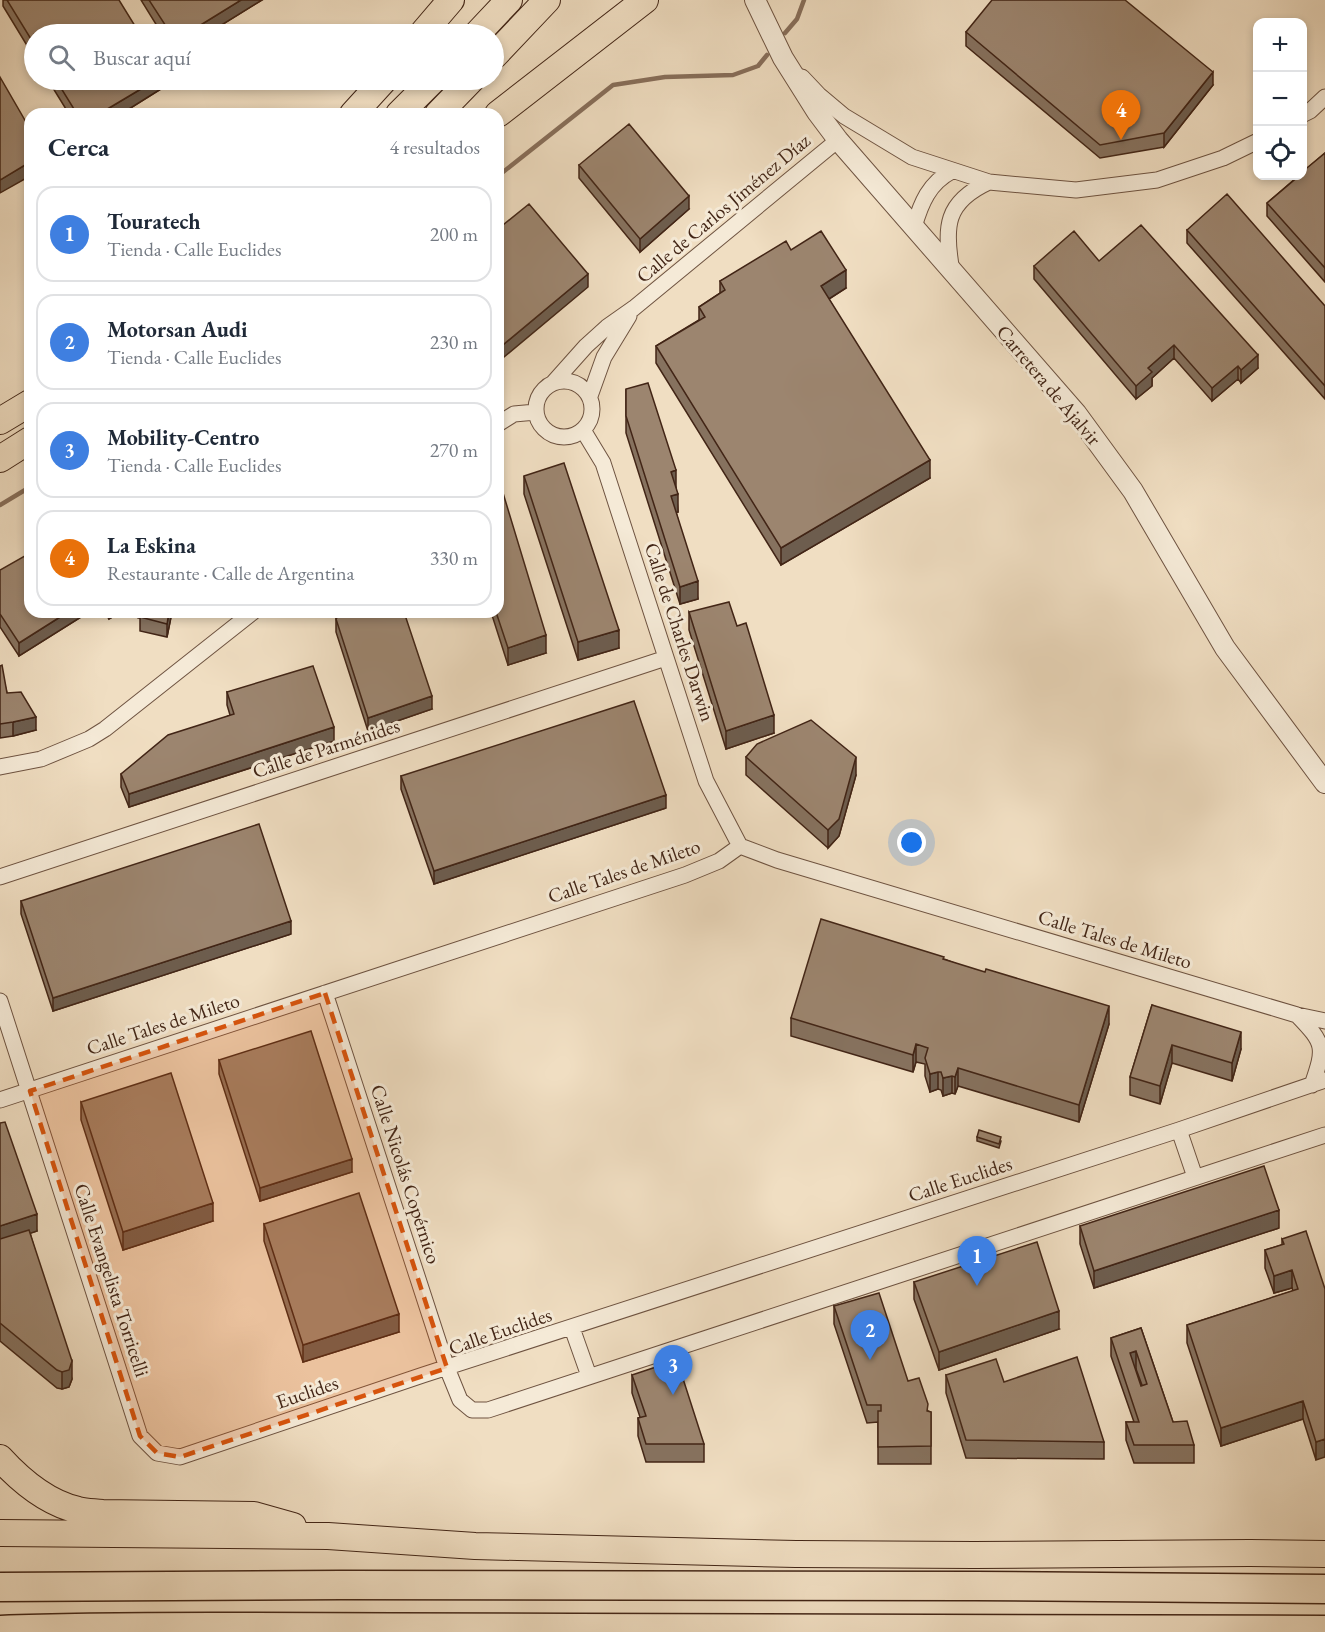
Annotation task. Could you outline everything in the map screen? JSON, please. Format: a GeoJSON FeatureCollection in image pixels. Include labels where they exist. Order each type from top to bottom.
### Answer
{"type":"FeatureCollection","features":[{"type":"Feature","properties":{"kind":"highway"},"geometry":{"type":"LineString","coordinates":[[431,24],[452,0]]}},
{"type":"Feature","properties":{"kind":"highway"},"geometry":{"type":"LineString","coordinates":[[486,24],[509,0]]}},
{"type":"Feature","properties":{"kind":"highway"},"geometry":{"type":"LineString","coordinates":[[504,45],[547,0]]}},
{"type":"Feature","properties":{"kind":"highway"},"geometry":{"type":"LineString","coordinates":[[504,109],[645,0]]}},
{"type":"Feature","properties":{"kind":"highway"},"geometry":{"type":"LineString","coordinates":[[358,108],[375,90]]}},
{"type":"Feature","properties":{"kind":"highway"},"geometry":{"type":"LineString","coordinates":[[405,108],[423,90]]}},
{"type":"Feature","properties":{"kind":"highway"},"geometry":{"type":"LineString","coordinates":[[444,108],[461,90]]}},
{"type":"Feature","properties":{"kind":"highway"},"geometry":{"type":"LineString","coordinates":[[0,422],[24,407]]}},
{"type":"Feature","properties":{"kind":"highway"},"geometry":{"type":"LineString","coordinates":[[0,459],[24,444]]}},
{"type":"Feature","properties":{"kind":"highway"},"geometry":{"type":"LineString","coordinates":[[0,1458],[15,1474],[45,1497],[78,1510],[102,1513],[254,1515],[328,1536]]}},
{"type":"Feature","properties":{"kind":"highway"},"geometry":{"type":"LineString","coordinates":[[0,1533],[328,1536],[476,1546],[796,1554],[1325,1554]]}},
{"type":"Feature","properties":{"kind":"highway"},"geometry":{"type":"LineString","coordinates":[[1250,1553],[1325,1548]]}},
{"type":"Feature","properties":{"kind":"highway"},"geometry":{"type":"LineString","coordinates":[[0,1587],[341,1585],[1325,1589]]}},
{"type":"Feature","properties":{"kind":"highway"},"geometry":{"type":"LineString","coordinates":[[0,1630],[351,1627],[1325,1630]]}},
{"type":"Feature","properties":{"kind":"street","name":"Carretera de Ajalvir"},"geometry":{"type":"LineString","coordinates":[[755,0],[783,58],[817,112],[838,140],[1076,413],[1133,491],[1225,648],[1325,783]]}},
{"type":"Feature","properties":{"kind":"street"},"geometry":{"type":"LineString","coordinates":[[783,58],[819,95],[844,116],[912,157],[989,182],[1076,190],[1157,180],[1223,158],[1253,143]]}},
{"type":"Feature","properties":{"kind":"street"},"geometry":{"type":"LineString","coordinates":[[1307,112],[1325,98]]}},
{"type":"Feature","properties":{"kind":"street","name":"Calle de Carlos Jiménez Díaz"},"geometry":{"type":"LineString","coordinates":[[553,383],[586,346],[607,327],[634,308],[838,140]]}},
{"type":"Feature","properties":{"kind":"street"},"geometry":{"type":"LineString","coordinates":[[914,227],[930,188],[941,177],[952,171]]}},
{"type":"Feature","properties":{"kind":"street"},"geometry":{"type":"LineString","coordinates":[[952,271],[947,235],[954,209],[961,199],[974,189],[989,182]]}},
{"type":"Feature","properties":{"kind":"street"},"geometry":{"type":"LineString","coordinates":[[927,243],[938,241],[947,235]]}},
{"type":"Feature","properties":{"kind":"street","name":"Calle de Carlos Jiménez Díaz"},"geometry":{"type":"LineString","coordinates":[[590,396],[604,357],[634,308]]}},
{"type":"Feature","properties":{"kind":"street"},"geometry":{"type":"LineString","coordinates":[[567,381],[580,386],[590,396],[593,408],[590,420],[583,430],[573,436],[560,437],[549,432],[540,423],[536,412],[537,400],[543,390],[553,383],[567,381]]}},
{"type":"Feature","properties":{"kind":"street"},"geometry":{"type":"LineString","coordinates":[[504,420],[514,414],[536,412]]}},
{"type":"Feature","properties":{"kind":"street","name":"Calle de Charles Darwin"},"geometry":{"type":"LineString","coordinates":[[583,430],[603,463],[706,782],[740,846]]}},
{"type":"Feature","properties":{"kind":"street"},"geometry":{"type":"LineString","coordinates":[[0,767],[41,759],[89,740],[245,618]]}},
{"type":"Feature","properties":{"kind":"street","name":"Calle de Parménides"},"geometry":{"type":"LineString","coordinates":[[0,877],[666,658]]}},
{"type":"Feature","properties":{"kind":"street","name":"Calle Tales de Mileto"},"geometry":{"type":"LineString","coordinates":[[0,1100],[685,875],[719,861],[740,846],[777,860],[1297,1015],[1325,1021]]}},
{"type":"Feature","properties":{"kind":"street","name":"Calle Nicolás Copérnico"},"geometry":{"type":"LineString","coordinates":[[325,993],[447,1368]]}},
{"type":"Feature","properties":{"kind":"street"},"geometry":{"type":"LineString","coordinates":[[0,1001],[30,1091]]}},
{"type":"Feature","properties":{"kind":"street"},"geometry":{"type":"LineString","coordinates":[[1297,1015],[1315,1032],[1323,1048],[1318,1083]]}},
{"type":"Feature","properties":{"kind":"street","name":"Calle Euclides"},"geometry":{"type":"LineString","coordinates":[[1318,1083],[447,1368],[460,1400],[472,1410],[488,1410],[1325,1135]]}},
{"type":"Feature","properties":{"kind":"street","name":"Calle Evangelista Torricelli"},"geometry":{"type":"LineString","coordinates":[[30,1091],[140,1436],[156,1453],[180,1457]]}},
{"type":"Feature","properties":{"kind":"street"},"geometry":{"type":"LineString","coordinates":[[1179,1130],[1195,1177]]}},
{"type":"Feature","properties":{"kind":"street"},"geometry":{"type":"LineString","coordinates":[[572,1328],[589,1376]]}},
{"type":"Feature","properties":{"kind":"street","name":"Euclides"},"geometry":{"type":"LineString","coordinates":[[180,1457],[447,1368]]}},
{"type":"Feature","properties":{"kind":"highlighted area"},"geometry":{"type":"Polygon","coordinates":[[[325,993],[447,1368],[180,1457],[157,1453],[140,1436],[30,1091],[325,993]]]}},
{"type":"Feature","properties":{"kind":"building"},"geometry":{"type":"Polygon","coordinates":[[[7,0],[119,0],[134,24],[24,24],[24,28],[7,0]]]}},
{"type":"Feature","properties":{"kind":"building"},"geometry":{"type":"Polygon","coordinates":[[[149,0],[241,0],[202,24],[165,24],[149,0]]]}},
{"type":"Feature","properties":{"kind":"building"},"geometry":{"type":"Polygon","coordinates":[[[992,0],[1125,0],[1213,72],[1164,133],[1100,145],[966,32],[992,0]]]}},
{"type":"Feature","properties":{"kind":"building"},"geometry":{"type":"Polygon","coordinates":[[[0,77],[24,119],[24,166],[0,180],[0,77]]]}},
{"type":"Feature","properties":{"kind":"building"},"geometry":{"type":"Polygon","coordinates":[[[62,90],[139,90],[109,108],[73,108],[62,90]]]}},
{"type":"Feature","properties":{"kind":"building"},"geometry":{"type":"Polygon","coordinates":[[[629,124],[689,196],[640,239],[579,165],[629,124]]]}},
{"type":"Feature","properties":{"kind":"building"},"geometry":{"type":"Polygon","coordinates":[[[1325,153],[1325,268],[1267,203],[1294,180],[1307,180],[1307,168],[1325,153]]]}},
{"type":"Feature","properties":{"kind":"building"},"geometry":{"type":"Polygon","coordinates":[[[1227,194],[1325,306],[1325,386],[1187,230],[1227,194]]]}},
{"type":"Feature","properties":{"kind":"building"},"geometry":{"type":"Polygon","coordinates":[[[529,204],[588,274],[504,344],[504,224],[529,204]]]}},
{"type":"Feature","properties":{"kind":"building"},"geometry":{"type":"Polygon","coordinates":[[[1141,225],[1258,355],[1241,370],[1238,366],[1212,388],[1174,345],[1148,368],[1152,372],[1136,386],[1034,266],[1074,231],[1099,261],[1141,225]]]}},
{"type":"Feature","properties":{"kind":"building"},"geometry":{"type":"Polygon","coordinates":[[[821,231],[846,270],[821,286],[930,460],[781,548],[656,346],[705,317],[699,307],[725,290],[720,281],[786,241],[791,250],[821,231]]]}},
{"type":"Feature","properties":{"kind":"building"},"geometry":{"type":"Polygon","coordinates":[[[648,383],[676,470],[671,472],[678,494],[671,496],[698,581],[680,587],[626,416],[626,389],[648,383]]]}},
{"type":"Feature","properties":{"kind":"building"},"geometry":{"type":"Polygon","coordinates":[[[564,463],[619,630],[578,642],[524,476],[564,463]]]}},
{"type":"Feature","properties":{"kind":"building"},"geometry":{"type":"Polygon","coordinates":[[[504,496],[546,635],[508,648],[498,618],[504,618],[504,496]]]}},
{"type":"Feature","properties":{"kind":"building"},"geometry":{"type":"Polygon","coordinates":[[[24,556],[24,618],[59,618],[19,643],[0,614],[0,570],[24,556]]]}},
{"type":"Feature","properties":{"kind":"building"},"geometry":{"type":"Polygon","coordinates":[[[729,602],[737,626],[746,623],[774,715],[726,731],[689,612],[729,602]]]}},
{"type":"Feature","properties":{"kind":"building"},"geometry":{"type":"Polygon","coordinates":[[[144,618],[168,618],[167,624],[144,618]]]}},
{"type":"Feature","properties":{"kind":"building"},"geometry":{"type":"Polygon","coordinates":[[[406,618],[432,696],[368,718],[336,619],[406,618]]]}},
{"type":"Feature","properties":{"kind":"building"},"geometry":{"type":"Polygon","coordinates":[[[2,665],[7,693],[21,692],[36,717],[0,724],[0,666],[2,665]]]}},
{"type":"Feature","properties":{"kind":"building"},"geometry":{"type":"Polygon","coordinates":[[[313,666],[334,727],[129,794],[121,774],[168,735],[234,714],[227,692],[313,666]]]}},
{"type":"Feature","properties":{"kind":"building"},"geometry":{"type":"Polygon","coordinates":[[[634,701],[666,795],[434,871],[401,776],[634,701]]]}},
{"type":"Feature","properties":{"kind":"building"},"geometry":{"type":"Polygon","coordinates":[[[811,720],[856,757],[839,819],[828,830],[746,757],[757,744],[811,720]]]}},
{"type":"Feature","properties":{"kind":"building"},"geometry":{"type":"Polygon","coordinates":[[[259,824],[291,921],[53,998],[21,901],[259,824]]]}},
{"type":"Feature","properties":{"kind":"building"},"geometry":{"type":"Polygon","coordinates":[[[821,919],[985,972],[986,969],[1109,1006],[1079,1105],[958,1068],[955,1077],[943,1078],[941,1072],[930,1074],[925,1058],[928,1048],[916,1044],[913,1055],[791,1018],[821,919]]]}},
{"type":"Feature","properties":{"kind":"building"},"geometry":{"type":"Polygon","coordinates":[[[1152,1005],[1241,1032],[1232,1063],[1172,1045],[1160,1086],[1130,1077],[1152,1005]]]}},
{"type":"Feature","properties":{"kind":"building"},"geometry":{"type":"Polygon","coordinates":[[[311,1031],[352,1159],[260,1188],[219,1060],[311,1031]]]}},
{"type":"Feature","properties":{"kind":"building"},"geometry":{"type":"Polygon","coordinates":[[[171,1073],[213,1203],[123,1232],[81,1102],[171,1073]]]}},
{"type":"Feature","properties":{"kind":"building"},"geometry":{"type":"Polygon","coordinates":[[[5,1122],[37,1214],[0,1226],[0,1123],[5,1122]]]}},
{"type":"Feature","properties":{"kind":"building"},"geometry":{"type":"Polygon","coordinates":[[[979,1130],[1001,1137],[999,1144],[977,1137],[979,1130]]]}},
{"type":"Feature","properties":{"kind":"building"},"geometry":{"type":"Polygon","coordinates":[[[1264,1166],[1279,1210],[1094,1271],[1080,1226],[1264,1166]]]}},
{"type":"Feature","properties":{"kind":"building"},"geometry":{"type":"Polygon","coordinates":[[[359,1193],[399,1314],[303,1345],[264,1224],[359,1193]]]}},
{"type":"Feature","properties":{"kind":"building"},"geometry":{"type":"Polygon","coordinates":[[[29,1230],[72,1361],[69,1370],[62,1372],[0,1323],[0,1239],[29,1230]]]}},
{"type":"Feature","properties":{"kind":"building"},"geometry":{"type":"Polygon","coordinates":[[[1306,1231],[1325,1289],[1325,1439],[1316,1442],[1303,1401],[1221,1428],[1187,1325],[1298,1289],[1292,1270],[1274,1276],[1265,1250],[1284,1244],[1282,1239],[1306,1231]]]}},
{"type":"Feature","properties":{"kind":"building"},"geometry":{"type":"Polygon","coordinates":[[[1037,1242],[1059,1311],[939,1352],[914,1282],[1037,1242]]]}},
{"type":"Feature","properties":{"kind":"building"},"geometry":{"type":"Polygon","coordinates":[[[879,1293],[908,1381],[919,1378],[928,1404],[927,1411],[931,1412],[931,1446],[878,1447],[878,1411],[881,1411],[881,1405],[867,1405],[834,1306],[879,1293]]]}},
{"type":"Feature","properties":{"kind":"building"},"geometry":{"type":"Polygon","coordinates":[[[1141,1328],[1173,1422],[1187,1421],[1194,1445],[1134,1445],[1126,1422],[1139,1422],[1111,1338],[1141,1328]],[[1136,1351],[1130,1353],[1141,1386],[1147,1384],[1136,1351]]]}},
{"type":"Feature","properties":{"kind":"building"},"geometry":{"type":"Polygon","coordinates":[[[1077,1357],[1104,1442],[966,1440],[946,1375],[996,1359],[1004,1382],[1077,1357]]]}},
{"type":"Feature","properties":{"kind":"building"},"geometry":{"type":"Polygon","coordinates":[[[677,1360],[704,1444],[646,1444],[638,1418],[646,1416],[632,1375],[677,1360]]]}},
{"type":"Feature","properties":{"kind":"waterway"},"geometry":{"type":"LineString","coordinates":[[785,33],[797,19],[804,0]]}},
{"type":"Feature","properties":{"kind":"waterway"},"geometry":{"type":"LineString","coordinates":[[504,171],[613,85],[665,77],[733,75],[758,66],[767,55]]}},
{"type":"Feature","properties":{"kind":"waterway"},"geometry":{"type":"LineString","coordinates":[[0,505],[24,491]]}},
{"type":"Feature","properties":{"kind":"place","name":"La Eskina"},"geometry":{"type":"Point","coordinates":[1121,140]}},
{"type":"Feature","properties":{"kind":"place","name":"Touratech"},"geometry":{"type":"Point","coordinates":[977,1286]}},
{"type":"Feature","properties":{"kind":"place","name":"Motorsan Audi"},"geometry":{"type":"Point","coordinates":[870,1360]}},
{"type":"Feature","properties":{"kind":"place","name":"Mobility-Centro"},"geometry":{"type":"Point","coordinates":[673,1395]}}]}
